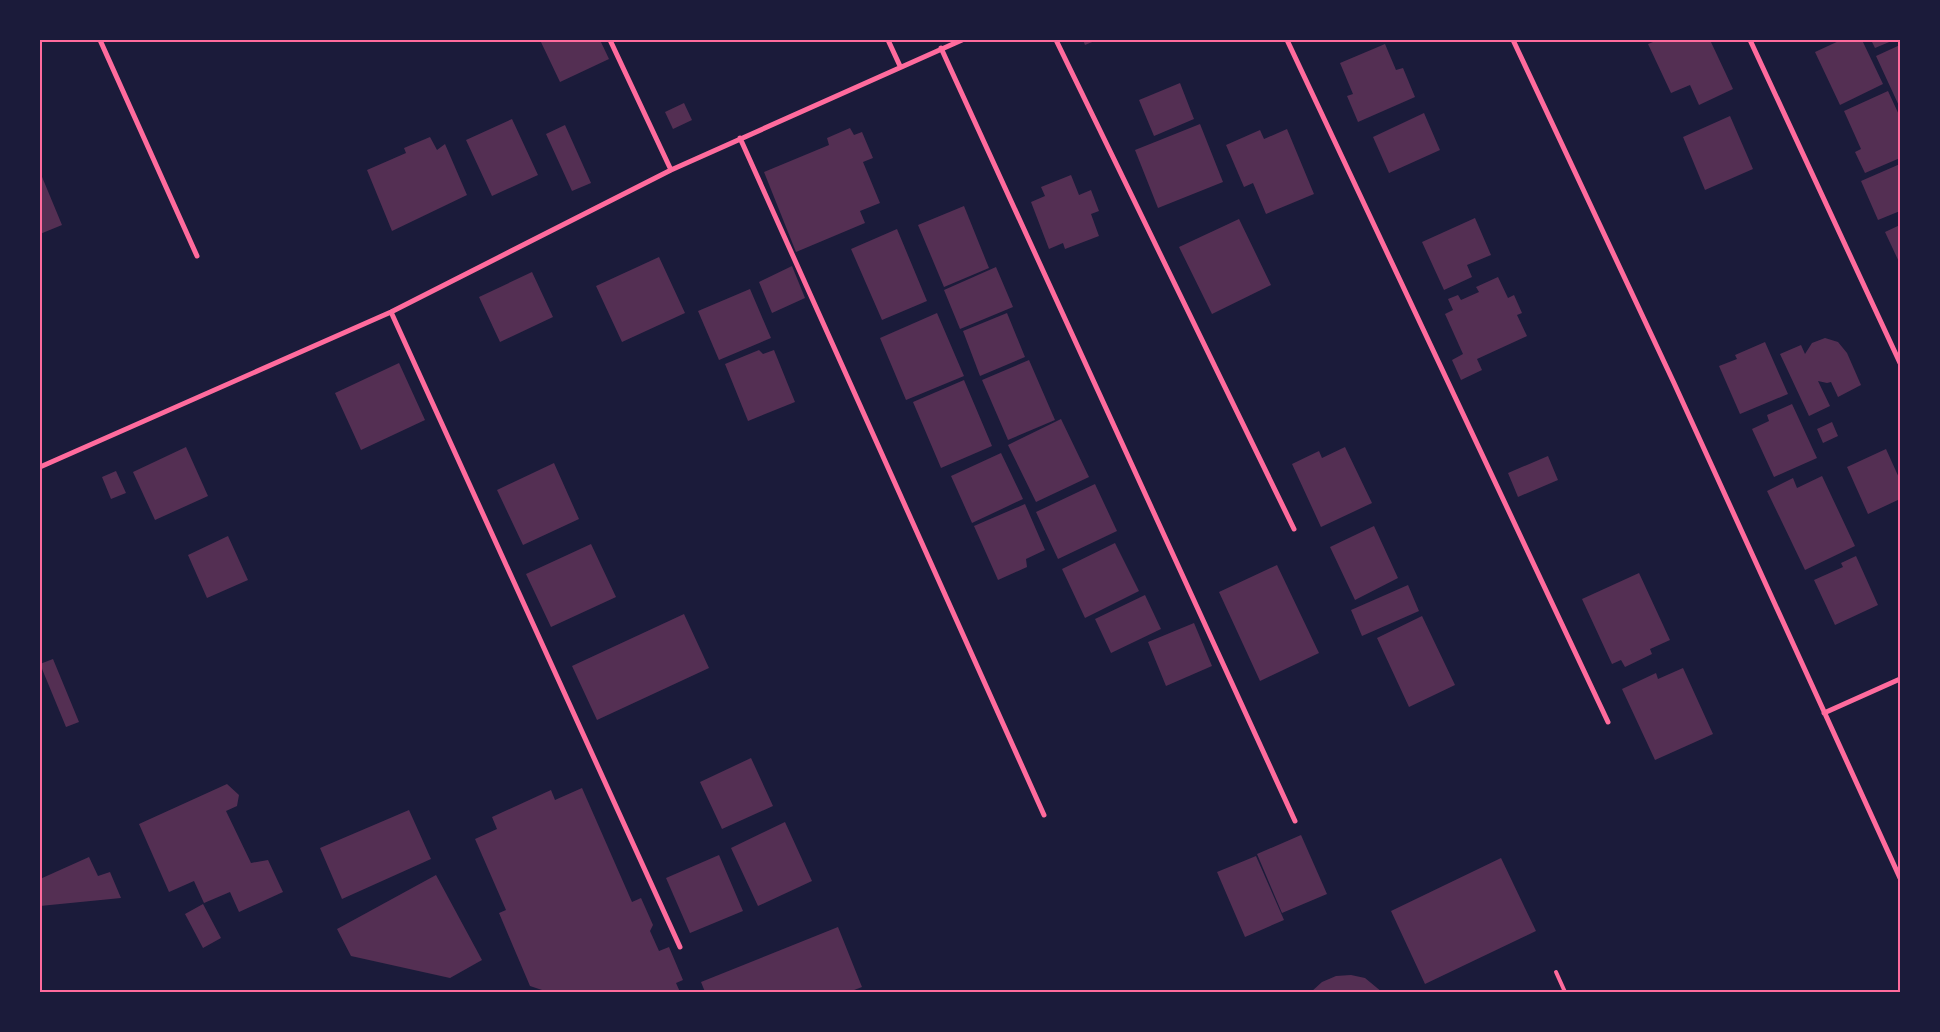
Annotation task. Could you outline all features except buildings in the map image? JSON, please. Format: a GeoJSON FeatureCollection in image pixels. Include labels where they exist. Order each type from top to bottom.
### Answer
{"type":"FeatureCollection","features":[{"type":"Feature","properties":{"kind":"street"},"geometry":{"type":"LineString","coordinates":[[100,40],[197,256]]}},
{"type":"Feature","properties":{"kind":"street"},"geometry":{"type":"LineString","coordinates":[[610,40],[671,170]]}},
{"type":"Feature","properties":{"kind":"street"},"geometry":{"type":"LineString","coordinates":[[888,40],[900,66]]}},
{"type":"Feature","properties":{"kind":"street"},"geometry":{"type":"LineString","coordinates":[[40,467],[390,312],[671,170],[900,66],[962,40]]}},
{"type":"Feature","properties":{"kind":"street"},"geometry":{"type":"LineString","coordinates":[[1056,40],[1294,529]]}},
{"type":"Feature","properties":{"kind":"street"},"geometry":{"type":"LineString","coordinates":[[1288,40],[1608,722]]}},
{"type":"Feature","properties":{"kind":"street"},"geometry":{"type":"LineString","coordinates":[[1513,40],[1674,383],[1900,878]]}},
{"type":"Feature","properties":{"kind":"street"},"geometry":{"type":"LineString","coordinates":[[1750,40],[1900,363]]}},
{"type":"Feature","properties":{"kind":"street"},"geometry":{"type":"LineString","coordinates":[[941,48],[1295,821]]}},
{"type":"Feature","properties":{"kind":"street"},"geometry":{"type":"LineString","coordinates":[[740,138],[1044,815]]}},
{"type":"Feature","properties":{"kind":"street"},"geometry":{"type":"LineString","coordinates":[[390,312],[680,947]]}},
{"type":"Feature","properties":{"kind":"street"},"geometry":{"type":"LineString","coordinates":[[1824,713],[1900,679]]}},
{"type":"Feature","properties":{"kind":"lane"},"geometry":{"type":"LineString","coordinates":[[1556,972],[1565,992]]}}]}
